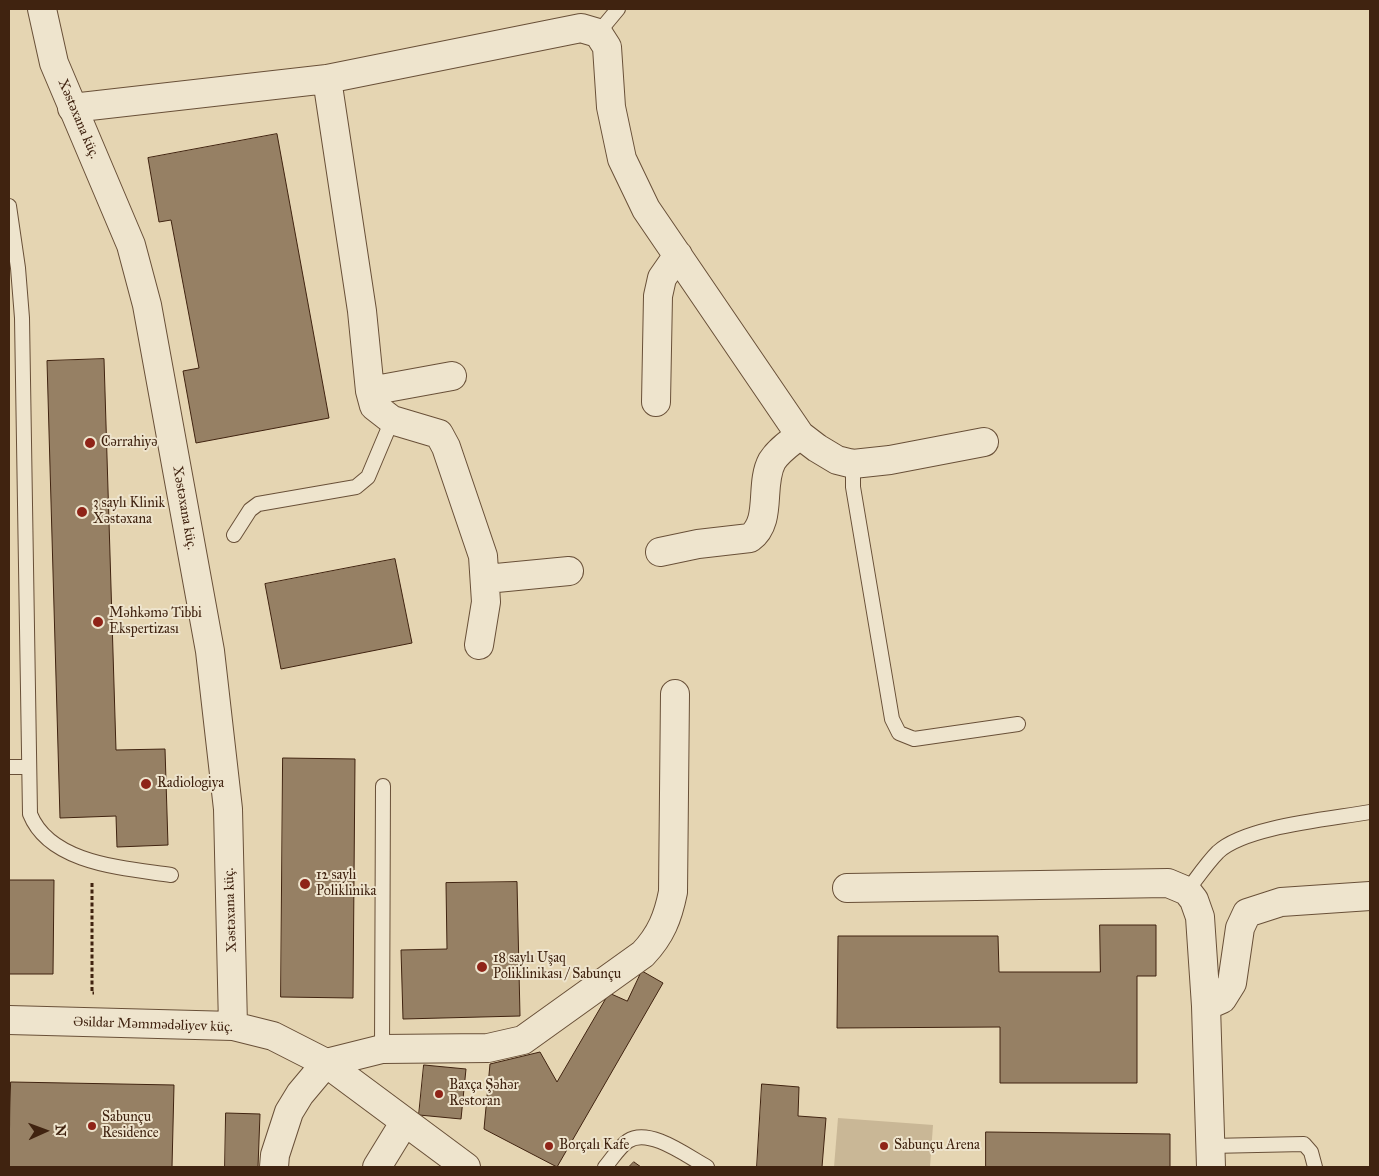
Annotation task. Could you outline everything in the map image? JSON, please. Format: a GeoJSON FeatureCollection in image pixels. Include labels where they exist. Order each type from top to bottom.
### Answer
{"type":"FeatureCollection","features":[{"type":"Feature","properties":{"kind":"street","name":"Xəstəxana küç."},"geometry":{"type":"LineString","coordinates":[[42,9],[54,63],[112,196],[131,245],[147,305],[210,651],[228,809],[233,1026]]}},
{"type":"Feature","properties":{"kind":"street"},"geometry":{"type":"LineString","coordinates":[[72,108],[327,79],[581,28],[598,33],[607,47],[611,107],[622,159],[646,209],[800,435],[837,460],[853,464],[890,460],[984,442]]}},
{"type":"Feature","properties":{"kind":"street"},"geometry":{"type":"LineString","coordinates":[[327,79],[362,311],[370,391],[374,406],[392,420],[439,434],[446,447],[483,556],[486,602],[479,645]]}},
{"type":"Feature","properties":{"kind":"street"},"geometry":{"type":"LineString","coordinates":[[656,402],[658,296],[662,278],[678,255]]}},
{"type":"Feature","properties":{"kind":"street"},"geometry":{"type":"LineString","coordinates":[[370,391],[452,376]]}},
{"type":"Feature","properties":{"kind":"street"},"geometry":{"type":"LineString","coordinates":[[660,552],[698,544],[750,538],[757,533],[762,523],[766,479],[772,462],[781,450],[800,435]]}},
{"type":"Feature","properties":{"kind":"street"},"geometry":{"type":"LineString","coordinates":[[486,579],[570,571]]}},
{"type":"Feature","properties":{"kind":"street"},"geometry":{"type":"LineString","coordinates":[[274,1167],[275,1155],[289,1112],[300,1094],[326,1064],[382,1049],[488,1048],[523,1040],[643,954],[657,939],[668,917],[673,892],[675,694]]}},
{"type":"Feature","properties":{"kind":"street"},"geometry":{"type":"LineString","coordinates":[[847,888],[1168,883],[1187,891],[1194,900],[1200,917],[1206,1006],[1211,1156]]}},
{"type":"Feature","properties":{"kind":"street"},"geometry":{"type":"LineString","coordinates":[[1206,1006],[1222,999],[1232,983],[1240,928],[1247,913],[1281,902],[1370,896]]}},
{"type":"Feature","properties":{"kind":"street","name":"Əsildar Məmmədəliyev küç."},"geometry":{"type":"LineString","coordinates":[[9,1020],[233,1026],[273,1036],[326,1064],[466,1167]]}},
{"type":"Feature","properties":{"kind":"street"},"geometry":{"type":"LineString","coordinates":[[377,1167],[404,1123]]}},
{"type":"Feature","properties":{"kind":"lane"},"geometry":{"type":"LineString","coordinates":[[598,33],[618,9]]}},
{"type":"Feature","properties":{"kind":"lane"},"geometry":{"type":"LineString","coordinates":[[9,206],[18,268],[22,318],[30,814],[35,827],[46,839],[92,863],[171,875]]}},
{"type":"Feature","properties":{"kind":"lane"},"geometry":{"type":"LineString","coordinates":[[234,535],[250,510],[258,504],[356,487],[368,477],[392,420]]}},
{"type":"Feature","properties":{"kind":"lane"},"geometry":{"type":"LineString","coordinates":[[853,464],[853,487],[892,720],[899,733],[914,739],[1018,724]]}},
{"type":"Feature","properties":{"kind":"lane"},"geometry":{"type":"LineString","coordinates":[[9,767],[29,767]]}},
{"type":"Feature","properties":{"kind":"lane"},"geometry":{"type":"LineString","coordinates":[[382,1049],[383,786]]}},
{"type":"Feature","properties":{"kind":"lane"},"geometry":{"type":"LineString","coordinates":[[1187,891],[1219,851],[1234,841],[1258,832],[1370,812]]}},
{"type":"Feature","properties":{"kind":"lane"},"geometry":{"type":"LineString","coordinates":[[605,1167],[628,1141],[640,1135],[652,1137],[707,1167]]}},
{"type":"Feature","properties":{"kind":"lane"},"geometry":{"type":"LineString","coordinates":[[1211,1156],[1304,1144],[1311,1152],[1315,1167]]}},
{"type":"Feature","properties":{"kind":"path"},"geometry":{"type":"LineString","coordinates":[[92,863],[92,993],[101,993]]}},
{"type":"Feature","properties":{"kind":"shaded area","name":"Sabunçu Arena"},"geometry":{"type":"Polygon","coordinates":[[[838,1118],[933,1125],[930,1167],[834,1167],[838,1118]]]}},
{"type":"Feature","properties":{"kind":"building"},"geometry":{"type":"Polygon","coordinates":[[[277,134],[329,418],[196,443],[183,371],[199,368],[171,220],[159,222],[148,158],[277,134]]]}},
{"type":"Feature","properties":{"kind":"building"},"geometry":{"type":"Polygon","coordinates":[[[104,359],[116,750],[165,749],[168,845],[117,847],[116,816],[60,818],[47,361],[104,359]]]}},
{"type":"Feature","properties":{"kind":"building"},"geometry":{"type":"Polygon","coordinates":[[[395,559],[412,643],[281,669],[265,584],[395,559]]]}},
{"type":"Feature","properties":{"kind":"building"},"geometry":{"type":"Polygon","coordinates":[[[283,758],[355,759],[353,998],[281,997],[283,758]]]}},
{"type":"Feature","properties":{"kind":"building"},"geometry":{"type":"Polygon","coordinates":[[[9,880],[54,880],[53,974],[9,974],[9,880]]]}},
{"type":"Feature","properties":{"kind":"building"},"geometry":{"type":"Polygon","coordinates":[[[517,882],[520,1016],[403,1019],[401,950],[447,949],[446,883],[517,882]]]}},
{"type":"Feature","properties":{"kind":"building"},"geometry":{"type":"Polygon","coordinates":[[[1100,925],[1156,925],[1156,976],[1137,976],[1137,1083],[1000,1083],[1000,1027],[837,1028],[838,936],[998,936],[999,972],[1100,972],[1100,925]]]}},
{"type":"Feature","properties":{"kind":"building"},"geometry":{"type":"Polygon","coordinates":[[[642,971],[663,983],[557,1167],[484,1129],[490,1064],[540,1052],[557,1082],[609,993],[627,1001],[642,971]]]}},
{"type":"Feature","properties":{"kind":"building"},"geometry":{"type":"Polygon","coordinates":[[[424,1065],[466,1069],[461,1119],[419,1115],[424,1065]]]}},
{"type":"Feature","properties":{"kind":"building","name":"Sabunçu Residence"},"geometry":{"type":"Polygon","coordinates":[[[11,1082],[174,1085],[172,1167],[9,1167],[11,1082]]]}},
{"type":"Feature","properties":{"kind":"building"},"geometry":{"type":"Polygon","coordinates":[[[762,1084],[799,1087],[798,1116],[826,1118],[822,1167],[757,1167],[762,1084]]]}},
{"type":"Feature","properties":{"kind":"building"},"geometry":{"type":"Polygon","coordinates":[[[226,1113],[260,1114],[258,1167],[225,1167],[226,1113]]]}},
{"type":"Feature","properties":{"kind":"building"},"geometry":{"type":"Polygon","coordinates":[[[986,1132],[1170,1134],[1170,1167],[986,1167],[986,1132]]]}},
{"type":"Feature","properties":{"kind":"building"},"geometry":{"type":"Polygon","coordinates":[[[634,1162],[641,1167],[629,1167],[634,1162]]]}},
{"type":"Feature","properties":{"kind":"place","name":"Cərrahiyə"},"geometry":{"type":"Point","coordinates":[90,443]}},
{"type":"Feature","properties":{"kind":"place","name":"3 saylı Klinik Xəstəxana"},"geometry":{"type":"Point","coordinates":[82,512]}},
{"type":"Feature","properties":{"kind":"place","name":"Məhkəmə Tibbi Ekspertizası"},"geometry":{"type":"Point","coordinates":[98,622]}},
{"type":"Feature","properties":{"kind":"place","name":"Radiologiya"},"geometry":{"type":"Point","coordinates":[146,784]}},
{"type":"Feature","properties":{"kind":"place","name":"12 saylı Poliklinika"},"geometry":{"type":"Point","coordinates":[305,884]}},
{"type":"Feature","properties":{"kind":"place","name":"18 saylı Uşaq Poliklinikası / Sabunçu"},"geometry":{"type":"Point","coordinates":[482,967]}},
{"type":"Feature","properties":{"kind":"place","name":"Baxça Şəhər Restoran"},"geometry":{"type":"Point","coordinates":[439,1094]}},
{"type":"Feature","properties":{"kind":"place","name":"Sabunçu Residence"},"geometry":{"type":"Point","coordinates":[92,1126]}},
{"type":"Feature","properties":{"kind":"place","name":"Borçalı Kafe"},"geometry":{"type":"Point","coordinates":[549,1146]}},
{"type":"Feature","properties":{"kind":"place","name":"Sabunçu Arena"},"geometry":{"type":"Point","coordinates":[884,1146]}}]}
